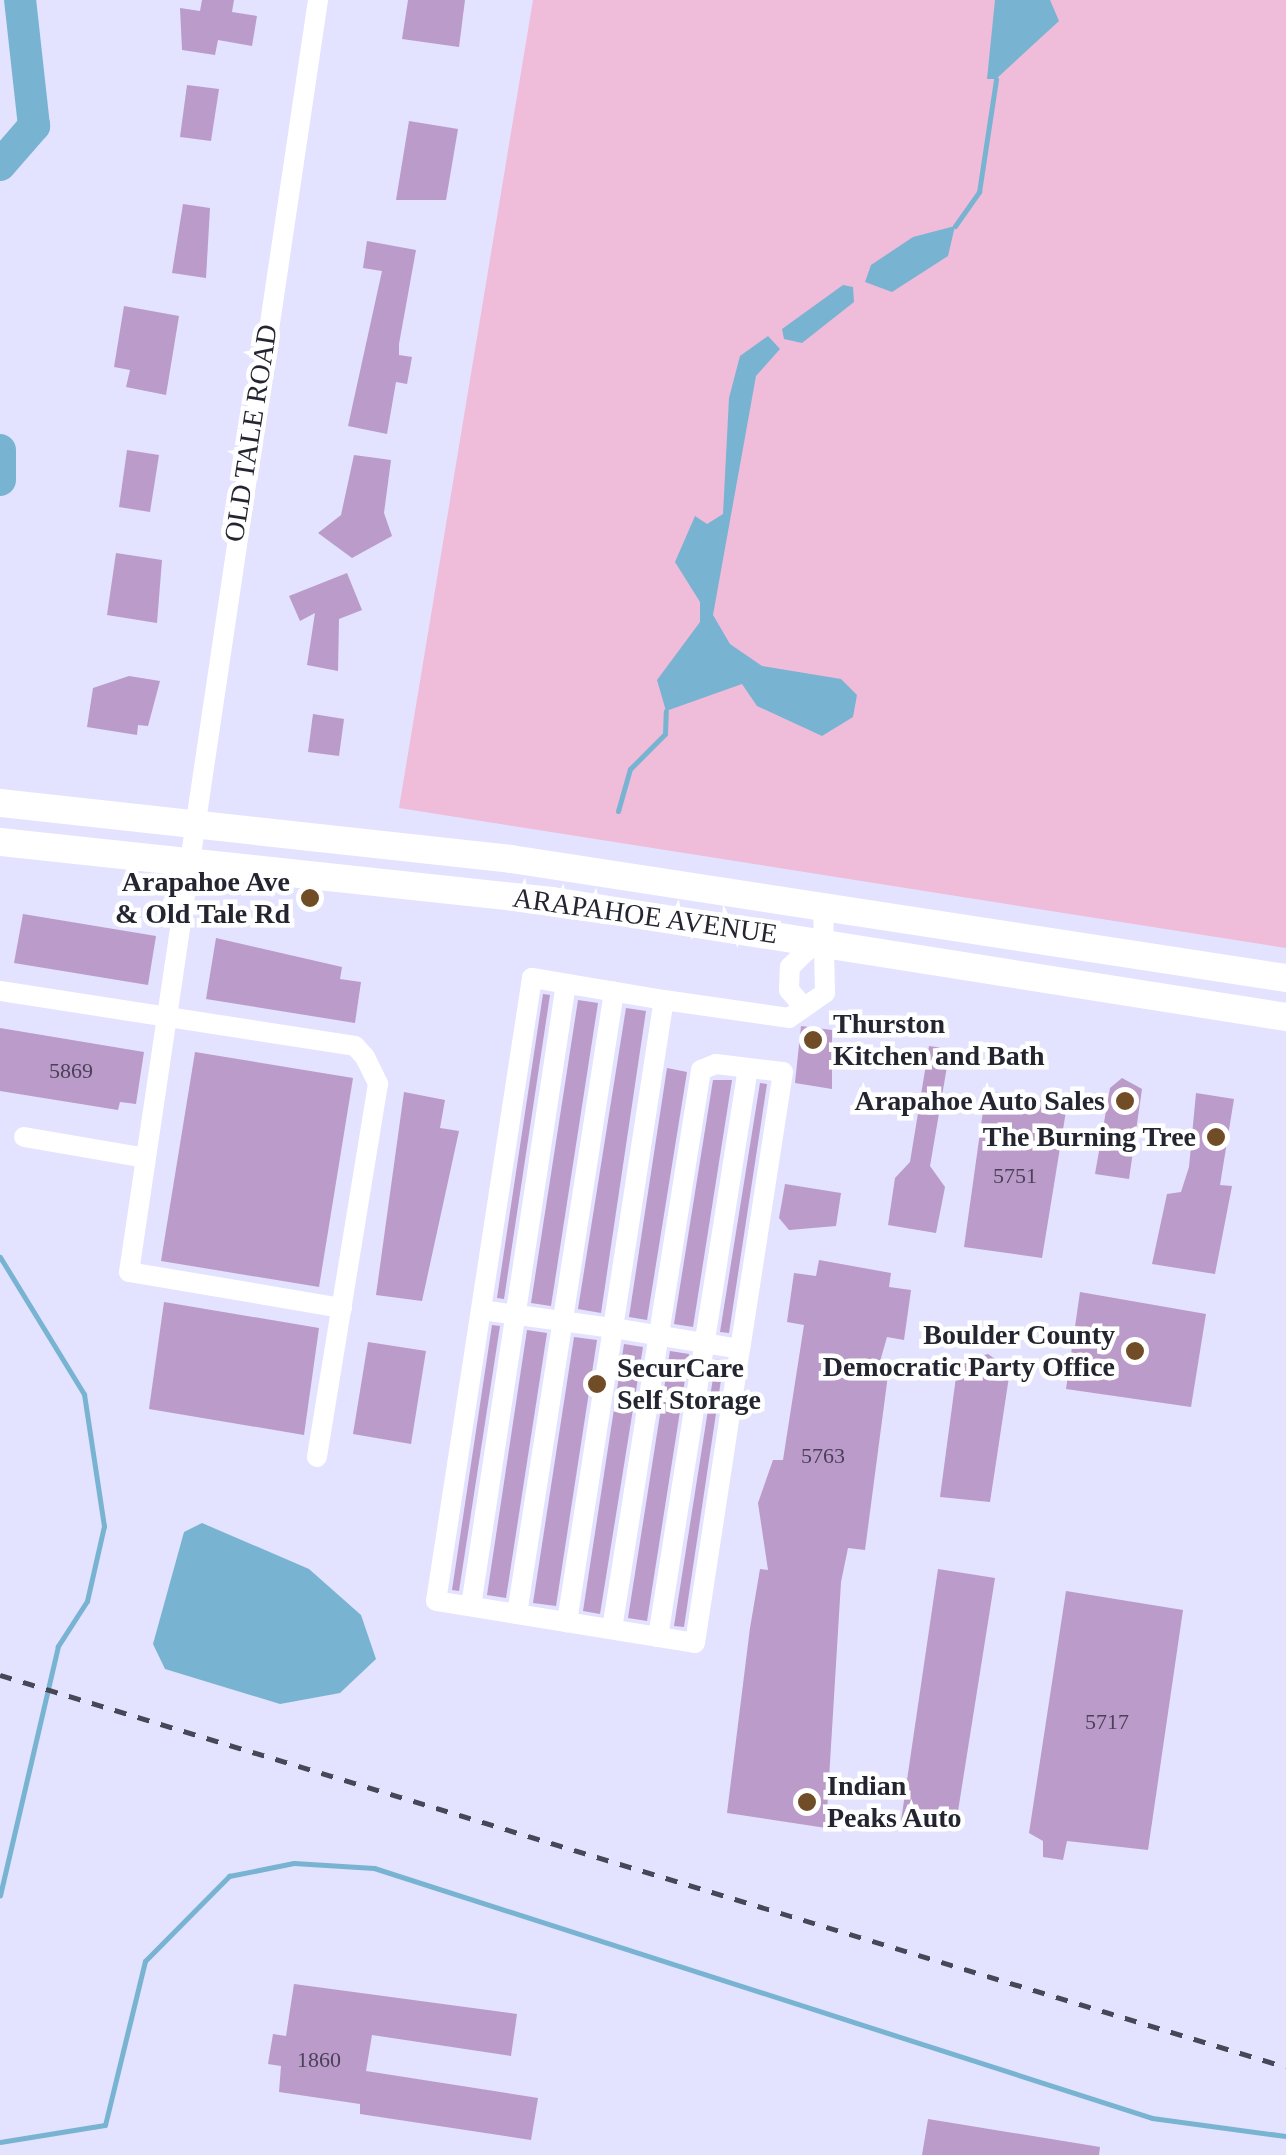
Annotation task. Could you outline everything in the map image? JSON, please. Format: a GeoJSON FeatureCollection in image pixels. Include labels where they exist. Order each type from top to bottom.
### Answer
{"type":"FeatureCollection","features":[{"type":"Feature","properties":{"kind":"main road","name":"ARAPAHOE AVENUE"},"geometry":{"type":"LineString","coordinates":[[0,803],[194,830],[493,857],[1286,978]]}},
{"type":"Feature","properties":{"kind":"main road","name":"ARAPAHOE AVENUE"},"geometry":{"type":"LineString","coordinates":[[0,842],[192,868],[508,895],[1286,1016]]}},
{"type":"Feature","properties":{"kind":"street","name":"OLD TALE ROAD"},"geometry":{"type":"LineString","coordinates":[[318,0],[194,830],[170,1018],[129,1272],[342,1308]]}},
{"type":"Feature","properties":{"kind":"street"},"geometry":{"type":"LineString","coordinates":[[612,1629],[701,1070],[748,1068],[783,1072],[695,1643],[436,1601],[532,978],[789,1018],[802,1005],[825,994],[818,941],[823,905]]}},
{"type":"Feature","properties":{"kind":"street"},"geometry":{"type":"LineString","coordinates":[[802,1005],[789,990],[790,966],[818,941]]}},
{"type":"Feature","properties":{"kind":"street"},"geometry":{"type":"LineString","coordinates":[[471,1606],[566,984]]}},
{"type":"Feature","properties":{"kind":"street"},"geometry":{"type":"LineString","coordinates":[[0,991],[355,1046],[365,1058],[378,1084],[318,1456]]}},
{"type":"Feature","properties":{"kind":"street"},"geometry":{"type":"LineString","coordinates":[[517,1614],[614,992]]}},
{"type":"Feature","properties":{"kind":"street"},"geometry":{"type":"LineString","coordinates":[[567,1622],[664,1000]]}},
{"type":"Feature","properties":{"kind":"street"},"geometry":{"type":"LineString","coordinates":[[658,1637],[748,1068]]}},
{"type":"Feature","properties":{"kind":"street"},"geometry":{"type":"LineString","coordinates":[[24,1138],[145,1158]]}},
{"type":"Feature","properties":{"kind":"street"},"geometry":{"type":"LineString","coordinates":[[481,1310],[740,1349]]}},
{"type":"Feature","properties":{"kind":"shaded area"},"geometry":{"type":"Polygon","coordinates":[[[533,0],[1286,0],[1286,948],[399,808],[533,0]]]}},
{"type":"Feature","properties":{"kind":"water"},"geometry":{"type":"Polygon","coordinates":[[[995,0],[1050,0],[1059,21],[996,79],[987,79],[995,0]]]}},
{"type":"Feature","properties":{"kind":"water"},"geometry":{"type":"Polygon","coordinates":[[[955,226],[948,256],[892,292],[865,282],[871,265],[913,237],[955,226]]]}},
{"type":"Feature","properties":{"kind":"water"},"geometry":{"type":"Polygon","coordinates":[[[843,285],[853,287],[854,302],[802,343],[784,339],[782,329],[843,285]]]}},
{"type":"Feature","properties":{"kind":"water"},"geometry":{"type":"Polygon","coordinates":[[[768,336],[780,349],[756,376],[713,615],[730,644],[762,666],[841,679],[857,695],[853,717],[822,736],[757,706],[742,684],[666,711],[657,680],[700,622],[700,602],[675,562],[695,516],[707,524],[723,514],[729,398],[740,356],[768,336]]]}},
{"type":"Feature","properties":{"kind":"water"},"geometry":{"type":"Polygon","coordinates":[[[202,1523],[309,1569],[361,1615],[376,1659],[340,1693],[280,1704],[165,1669],[153,1644],[184,1532],[202,1523]]]}},
{"type":"Feature","properties":{"kind":"building"},"geometry":{"type":"Polygon","coordinates":[[[202,0],[234,0],[232,12],[257,16],[252,46],[218,40],[215,55],[182,50],[180,8],[200,11],[202,0]]]}},
{"type":"Feature","properties":{"kind":"building"},"geometry":{"type":"Polygon","coordinates":[[[408,0],[465,0],[459,47],[402,39],[408,0]]]}},
{"type":"Feature","properties":{"kind":"building"},"geometry":{"type":"Polygon","coordinates":[[[187,85],[219,89],[211,141],[180,137],[187,85]]]}},
{"type":"Feature","properties":{"kind":"building"},"geometry":{"type":"Polygon","coordinates":[[[409,121],[458,129],[446,200],[396,200],[409,121]]]}},
{"type":"Feature","properties":{"kind":"building"},"geometry":{"type":"Polygon","coordinates":[[[183,204],[210,208],[206,278],[172,273],[183,204]]]}},
{"type":"Feature","properties":{"kind":"building"},"geometry":{"type":"Polygon","coordinates":[[[367,241],[416,250],[399,344],[399,355],[412,357],[407,384],[396,382],[387,434],[348,426],[382,271],[363,268],[367,241]]]}},
{"type":"Feature","properties":{"kind":"building"},"geometry":{"type":"Polygon","coordinates":[[[124,306],[179,316],[166,395],[126,387],[130,370],[114,367],[124,306]]]}},
{"type":"Feature","properties":{"kind":"building"},"geometry":{"type":"Polygon","coordinates":[[[127,450],[159,455],[150,512],[119,507],[127,450]]]}},
{"type":"Feature","properties":{"kind":"building"},"geometry":{"type":"Polygon","coordinates":[[[354,455],[391,460],[384,513],[392,536],[352,558],[318,533],[341,515],[354,455]]]}},
{"type":"Feature","properties":{"kind":"building"},"geometry":{"type":"Polygon","coordinates":[[[116,553],[162,560],[157,623],[107,615],[116,553]]]}},
{"type":"Feature","properties":{"kind":"building"},"geometry":{"type":"Polygon","coordinates":[[[347,573],[362,610],[339,619],[338,671],[307,665],[315,613],[300,621],[289,596],[347,573]]]}},
{"type":"Feature","properties":{"kind":"building"},"geometry":{"type":"Polygon","coordinates":[[[129,676],[160,681],[148,726],[138,725],[137,735],[87,727],[93,688],[129,676]]]}},
{"type":"Feature","properties":{"kind":"building"},"geometry":{"type":"Polygon","coordinates":[[[313,714],[344,719],[339,756],[308,752],[313,714]]]}},
{"type":"Feature","properties":{"kind":"building"},"geometry":{"type":"Polygon","coordinates":[[[23,914],[156,936],[148,985],[14,963],[23,914]]]}},
{"type":"Feature","properties":{"kind":"building"},"geometry":{"type":"Polygon","coordinates":[[[216,938],[342,967],[340,979],[361,982],[355,1023],[206,999],[216,938]]]}},
{"type":"Feature","properties":{"kind":"building"},"geometry":{"type":"Polygon","coordinates":[[[543,994],[550,995],[504,1299],[497,1298],[543,994]]]}},
{"type":"Feature","properties":{"kind":"building"},"geometry":{"type":"Polygon","coordinates":[[[578,1000],[598,1003],[551,1306],[531,1303],[578,1000]]]}},
{"type":"Feature","properties":{"kind":"building"},"geometry":{"type":"Polygon","coordinates":[[[626,1008],[646,1011],[601,1313],[578,1309],[626,1008]]]}},
{"type":"Feature","properties":{"kind":"building"},"geometry":{"type":"Polygon","coordinates":[[[801,1026],[832,1030],[832,1089],[795,1083],[801,1026]]]}},
{"type":"Feature","properties":{"kind":"building"},"geometry":{"type":"Polygon","coordinates":[[[0,1028],[144,1052],[136,1104],[120,1102],[118,1110],[0,1091],[0,1028]]]}},
{"type":"Feature","properties":{"kind":"building"},"geometry":{"type":"Polygon","coordinates":[[[929,1046],[950,1049],[930,1166],[945,1187],[936,1233],[888,1225],[895,1178],[910,1162],[929,1046]]]}},
{"type":"Feature","properties":{"kind":"building"},"geometry":{"type":"Polygon","coordinates":[[[195,1052],[353,1078],[319,1287],[161,1261],[195,1052]]]}},
{"type":"Feature","properties":{"kind":"building"},"geometry":{"type":"Polygon","coordinates":[[[667,1068],[687,1072],[647,1320],[629,1317],[667,1068]]]}},
{"type":"Feature","properties":{"kind":"building"},"geometry":{"type":"Polygon","coordinates":[[[1122,1078],[1142,1089],[1129,1179],[1095,1174],[1110,1088],[1122,1078]]]}},
{"type":"Feature","properties":{"kind":"building"},"geometry":{"type":"Polygon","coordinates":[[[713,1080],[732,1080],[693,1327],[674,1324],[713,1080]]]}},
{"type":"Feature","properties":{"kind":"building"},"geometry":{"type":"Polygon","coordinates":[[[760,1083],[767,1084],[729,1333],[720,1332],[760,1083]]]}},
{"type":"Feature","properties":{"kind":"building"},"geometry":{"type":"Polygon","coordinates":[[[986,1090],[1067,1105],[1042,1258],[964,1247],[986,1090]]]}},
{"type":"Feature","properties":{"kind":"building"},"geometry":{"type":"Polygon","coordinates":[[[404,1092],[445,1100],[440,1128],[459,1131],[422,1301],[376,1295],[404,1092]]]}},
{"type":"Feature","properties":{"kind":"building"},"geometry":{"type":"Polygon","coordinates":[[[1196,1093],[1234,1099],[1220,1185],[1232,1186],[1215,1274],[1152,1264],[1167,1194],[1181,1192],[1189,1167],[1196,1093]]]}},
{"type":"Feature","properties":{"kind":"building"},"geometry":{"type":"Polygon","coordinates":[[[785,1184],[841,1193],[836,1226],[789,1230],[779,1218],[785,1184]]]}},
{"type":"Feature","properties":{"kind":"building"},"geometry":{"type":"Polygon","coordinates":[[[819,1260],[891,1273],[889,1287],[911,1290],[904,1340],[887,1337],[877,1372],[888,1375],[865,1550],[848,1548],[841,1582],[826,1828],[727,1813],[750,1628],[760,1569],[768,1570],[758,1503],[773,1460],[783,1460],[804,1325],[787,1322],[794,1273],[816,1276],[819,1260]]]}},
{"type":"Feature","properties":{"kind":"building","name":"Boulder County Democratic Party Office"},"geometry":{"type":"Polygon","coordinates":[[[1080,1292],[1206,1314],[1191,1407],[1066,1389],[1080,1292]]]}},
{"type":"Feature","properties":{"kind":"building"},"geometry":{"type":"Polygon","coordinates":[[[164,1302],[319,1328],[304,1435],[149,1409],[164,1302]]]}},
{"type":"Feature","properties":{"kind":"building"},"geometry":{"type":"Polygon","coordinates":[[[492,1325],[500,1326],[459,1591],[452,1590],[492,1325]]]}},
{"type":"Feature","properties":{"kind":"building"},"geometry":{"type":"Polygon","coordinates":[[[527,1330],[547,1333],[506,1598],[487,1595],[527,1330]]]}},
{"type":"Feature","properties":{"kind":"building"},"geometry":{"type":"Polygon","coordinates":[[[574,1337],[597,1340],[556,1606],[533,1603],[574,1337]]]}},
{"type":"Feature","properties":{"kind":"building"},"geometry":{"type":"Polygon","coordinates":[[[368,1342],[426,1351],[411,1444],[353,1434],[368,1342]]]}},
{"type":"Feature","properties":{"kind":"building"},"geometry":{"type":"Polygon","coordinates":[[[624,1344],[643,1347],[600,1614],[583,1611],[624,1344]]]}},
{"type":"Feature","properties":{"kind":"building"},"geometry":{"type":"Polygon","coordinates":[[[670,1351],[689,1354],[647,1621],[628,1618],[670,1351]]]}},
{"type":"Feature","properties":{"kind":"building"},"geometry":{"type":"Polygon","coordinates":[[[988,1354],[1010,1370],[990,1502],[940,1497],[958,1362],[988,1354]]]}},
{"type":"Feature","properties":{"kind":"building"},"geometry":{"type":"Polygon","coordinates":[[[716,1359],[724,1360],[684,1627],[674,1626],[716,1359]]]}},
{"type":"Feature","properties":{"kind":"building"},"geometry":{"type":"Polygon","coordinates":[[[938,1569],[995,1578],[955,1830],[901,1821],[938,1569]]]}},
{"type":"Feature","properties":{"kind":"building"},"geometry":{"type":"Polygon","coordinates":[[[1066,1591],[1183,1610],[1148,1850],[1067,1841],[1063,1860],[1043,1857],[1043,1841],[1029,1833],[1066,1591]]]}},
{"type":"Feature","properties":{"kind":"building"},"geometry":{"type":"Polygon","coordinates":[[[294,1984],[517,2014],[511,2056],[372,2035],[366,2071],[538,2098],[531,2140],[360,2114],[360,2104],[279,2092],[281,2066],[268,2064],[273,2034],[286,2036],[294,1984]]]}},
{"type":"Feature","properties":{"kind":"building"},"geometry":{"type":"Polygon","coordinates":[[[928,2119],[1100,2147],[1099,2155],[922,2155],[928,2119]]]}},
{"type":"Feature","properties":{"kind":"waterway"},"geometry":{"type":"LineString","coordinates":[[0,165],[34,126],[20,0]]}},
{"type":"Feature","properties":{"kind":"waterway"},"geometry":{"type":"LineString","coordinates":[[955,226],[979,192],[996,79]]}},
{"type":"Feature","properties":{"kind":"waterway"},"geometry":{"type":"LineString","coordinates":[[0,450],[0,480]]}},
{"type":"Feature","properties":{"kind":"waterway"},"geometry":{"type":"LineString","coordinates":[[618,811],[630,769],[665,734],[666,711]]}},
{"type":"Feature","properties":{"kind":"waterway"},"geometry":{"type":"LineString","coordinates":[[0,1257],[84,1394],[104,1526],[87,1601],[58,1646],[0,1895]]}},
{"type":"Feature","properties":{"kind":"waterway"},"geometry":{"type":"LineString","coordinates":[[0,2142],[105,2125],[145,1961],[229,1876],[294,1863],[374,1868],[1152,2118],[1286,2136]]}},
{"type":"Feature","properties":{"kind":"railway"},"geometry":{"type":"LineString","coordinates":[[0,1675],[1286,2067]]}},
{"type":"Feature","properties":{"kind":"place","name":"Arapahoe Ave & Old Tale Rd"},"geometry":{"type":"Point","coordinates":[310,898]}},
{"type":"Feature","properties":{"kind":"place","name":"Thurston Kitchen and Bath"},"geometry":{"type":"Point","coordinates":[813,1040]}},
{"type":"Feature","properties":{"kind":"place","name":"Arapahoe Auto Sales"},"geometry":{"type":"Point","coordinates":[1125,1101]}},
{"type":"Feature","properties":{"kind":"place","name":"The Burning Tree"},"geometry":{"type":"Point","coordinates":[1216,1137]}},
{"type":"Feature","properties":{"kind":"place","name":"Boulder County Democratic Party Office"},"geometry":{"type":"Point","coordinates":[1135,1351]}},
{"type":"Feature","properties":{"kind":"place","name":"SecurCare Self Storage"},"geometry":{"type":"Point","coordinates":[597,1384]}},
{"type":"Feature","properties":{"kind":"place","name":"Indian Peaks Auto"},"geometry":{"type":"Point","coordinates":[807,1802]}}]}
